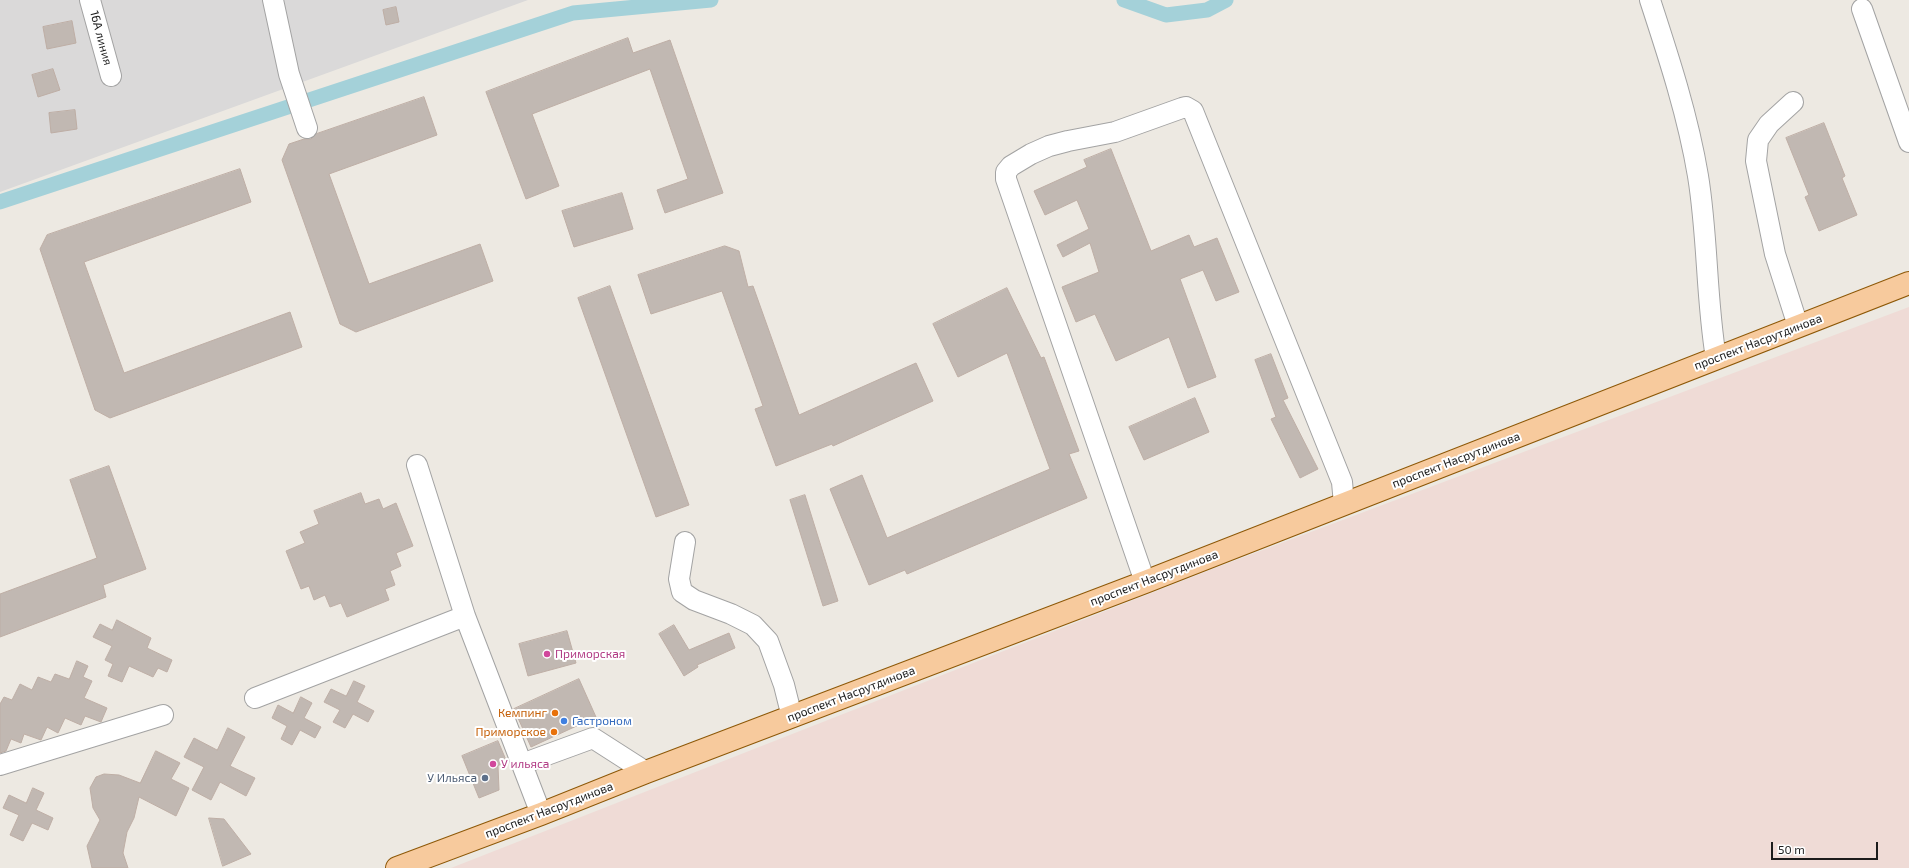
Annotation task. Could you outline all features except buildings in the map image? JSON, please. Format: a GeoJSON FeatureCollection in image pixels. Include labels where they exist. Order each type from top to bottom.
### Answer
{"type":"FeatureCollection","features":[{"type":"Feature","properties":{"kind":"main road","name":"проспект Насрутдинова"},"geometry":{"type":"LineString","coordinates":[[397,868],[1145,582],[1798,326],[1909,284]]}},
{"type":"Feature","properties":{"kind":"street","name":"16А линия"},"geometry":{"type":"LineString","coordinates":[[90,0],[111,76]]}},
{"type":"Feature","properties":{"kind":"street"},"geometry":{"type":"LineString","coordinates":[[274,0],[289,74],[307,128]]}},
{"type":"Feature","properties":{"kind":"street"},"geometry":{"type":"LineString","coordinates":[[1650,0],[1676,81],[1698,177],[1711,331],[1716,358]]}},
{"type":"Feature","properties":{"kind":"street"},"geometry":{"type":"LineString","coordinates":[[1862,8],[1909,142]]}},
{"type":"Feature","properties":{"kind":"street"},"geometry":{"type":"LineString","coordinates":[[1793,102],[1769,124],[1758,140],[1756,161],[1775,254],[1798,326]]}},
{"type":"Feature","properties":{"kind":"street"},"geometry":{"type":"LineString","coordinates":[[1145,582],[1006,179],[1006,172],[1011,166],[1030,154],[1049,146],[1068,140],[1115,132],[1182,108],[1186,107],[1193,110],[1342,482],[1344,504]]}},
{"type":"Feature","properties":{"kind":"street"},"geometry":{"type":"LineString","coordinates":[[417,464],[466,616],[541,814]]}},
{"type":"Feature","properties":{"kind":"street"},"geometry":{"type":"LineString","coordinates":[[685,542],[679,579],[682,592],[694,600],[731,614],[752,625],[768,641],[784,685],[792,717]]}},
{"type":"Feature","properties":{"kind":"street"},"geometry":{"type":"LineString","coordinates":[[255,698],[466,616]]}},
{"type":"Feature","properties":{"kind":"street"},"geometry":{"type":"LineString","coordinates":[[0,765],[163,715]]}},
{"type":"Feature","properties":{"kind":"street"},"geometry":{"type":"LineString","coordinates":[[519,756],[593,738],[646,772]]}},
{"type":"Feature","properties":{"kind":"shaded area"},"geometry":{"type":"Polygon","coordinates":[[[0,0],[528,0],[0,192],[0,0]]]}},
{"type":"Feature","properties":{"kind":"shaded area"},"geometry":{"type":"Polygon","coordinates":[[[1909,307],[1909,868],[451,868],[1215,568],[1909,307]]]}},
{"type":"Feature","properties":{"kind":"waterway"},"geometry":{"type":"LineString","coordinates":[[0,202],[573,13],[711,0]]}},
{"type":"Feature","properties":{"kind":"waterway"},"geometry":{"type":"LineString","coordinates":[[1124,0],[1166,15],[1207,10],[1226,0]]}},
{"type":"Feature","properties":{"kind":"place","name":"Приморская"},"geometry":{"type":"Point","coordinates":[547,654]}},
{"type":"Feature","properties":{"kind":"place","name":"Кемпинг"},"geometry":{"type":"Point","coordinates":[555,713]}},
{"type":"Feature","properties":{"kind":"place","name":"Гастроном"},"geometry":{"type":"Point","coordinates":[564,721]}},
{"type":"Feature","properties":{"kind":"place","name":"Приморское"},"geometry":{"type":"Point","coordinates":[554,732]}},
{"type":"Feature","properties":{"kind":"place","name":"У ильяса"},"geometry":{"type":"Point","coordinates":[493,764]}},
{"type":"Feature","properties":{"kind":"place","name":"У Ильяса"},"geometry":{"type":"Point","coordinates":[485,778]}}]}
